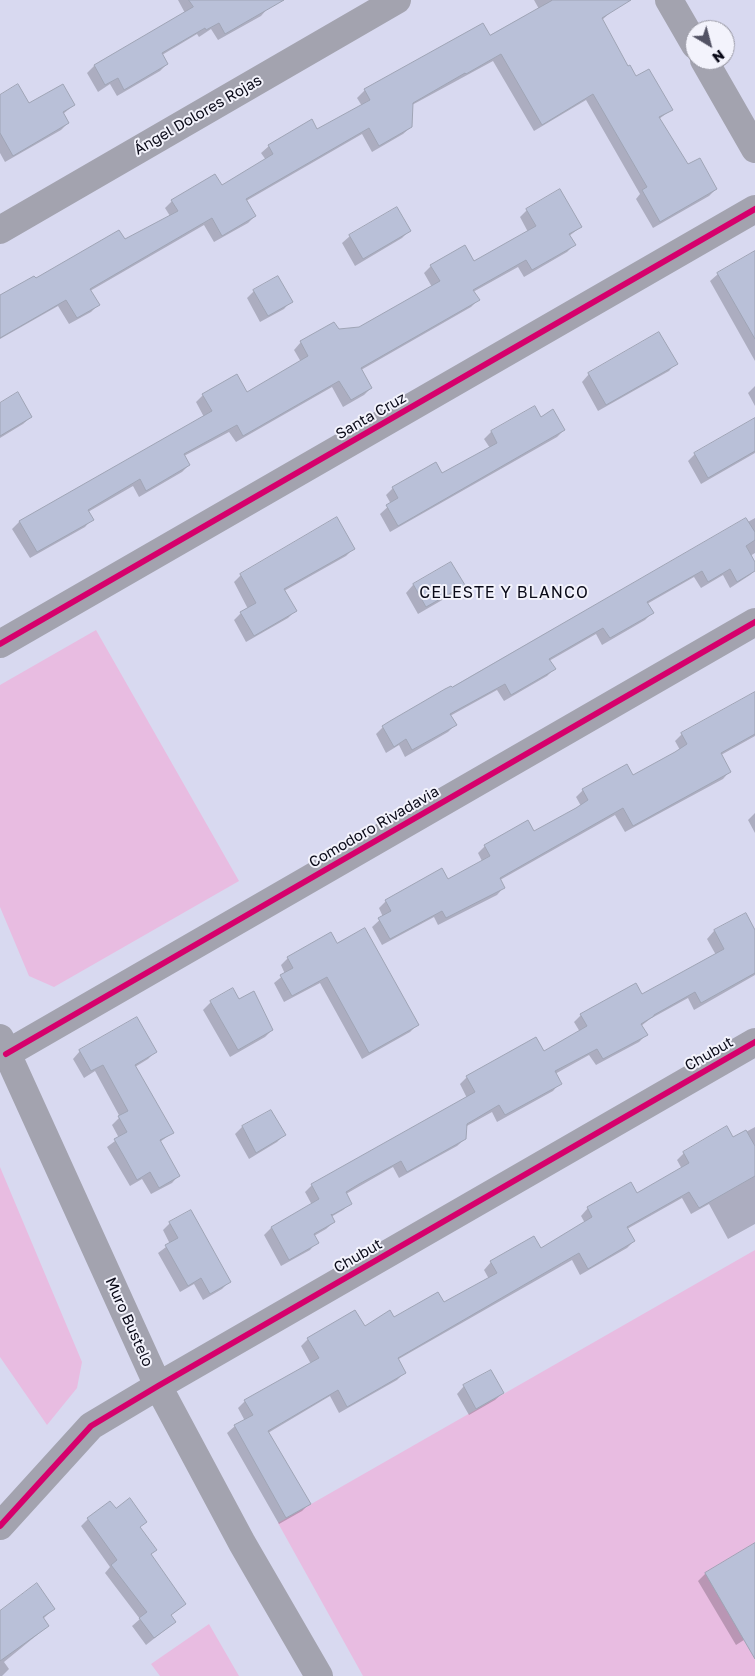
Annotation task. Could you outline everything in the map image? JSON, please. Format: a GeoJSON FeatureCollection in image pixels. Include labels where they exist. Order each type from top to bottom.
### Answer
{"type":"FeatureCollection","features":[{"type":"Feature","properties":{"kind":"street","name":"Ángel Dolores Rojas"},"geometry":{"type":"LineString","coordinates":[[0,230],[397,0]]}},
{"type":"Feature","properties":{"kind":"street"},"geometry":{"type":"LineString","coordinates":[[669,0],[685,28]]}},
{"type":"Feature","properties":{"kind":"street"},"geometry":{"type":"LineString","coordinates":[[710,70],[755,149]]}},
{"type":"Feature","properties":{"kind":"street","name":"Santa Cruz"},"geometry":{"type":"LineString","coordinates":[[0,644],[755,209]]}},
{"type":"Feature","properties":{"kind":"street","name":"Comodoro Rivadavia"},"geometry":{"type":"LineString","coordinates":[[3,1046],[755,622]]}},
{"type":"Feature","properties":{"kind":"street","name":"Chubut"},"geometry":{"type":"LineString","coordinates":[[0,1526],[91,1426],[755,1042]]}},
{"type":"Feature","properties":{"kind":"street","name":"Muro Bustelo"},"geometry":{"type":"LineString","coordinates":[[3,1046],[158,1386],[242,1543],[319,1676]]}},
{"type":"Feature","properties":{"kind":"shaded area"},"geometry":{"type":"Polygon","coordinates":[[[96,630],[239,881],[54,987],[29,976],[0,907],[0,685],[96,630]]]}},
{"type":"Feature","properties":{"kind":"shaded area"},"geometry":{"type":"Polygon","coordinates":[[[0,1167],[82,1362],[77,1388],[47,1425],[0,1357],[0,1167]]]}},
{"type":"Feature","properties":{"kind":"shaded area"},"geometry":{"type":"Polygon","coordinates":[[[755,1250],[755,1676],[363,1676],[278,1523],[755,1250]]]}},
{"type":"Feature","properties":{"kind":"shaded area"},"geometry":{"type":"Polygon","coordinates":[[[209,1624],[239,1676],[160,1676],[151,1664],[209,1624]]]}},
{"type":"Feature","properties":{"kind":"building"},"geometry":{"type":"Polygon","coordinates":[[[189,0],[284,0],[225,34],[219,23],[206,30],[205,28],[162,53],[168,64],[124,90],[118,78],[105,85],[94,65],[193,7],[189,0]]]}},
{"type":"Feature","properties":{"kind":"building"},"geometry":{"type":"Polygon","coordinates":[[[553,0],[631,0],[602,18],[628,66],[630,65],[636,76],[649,69],[673,110],[659,117],[688,164],[700,158],[717,189],[660,222],[642,190],[647,187],[593,94],[542,125],[501,54],[413,103],[412,127],[379,146],[369,128],[246,199],[256,216],[222,236],[212,218],[90,289],[100,305],[77,318],[66,300],[0,338],[0,295],[34,276],[36,278],[119,230],[125,239],[178,211],[171,200],[215,174],[222,185],[273,154],[268,145],[312,119],[317,129],[370,100],[364,89],[483,23],[490,35],[553,0]]]}},
{"type":"Feature","properties":{"kind":"building"},"geometry":{"type":"Polygon","coordinates":[[[18,84],[29,103],[63,84],[75,105],[63,112],[69,123],[13,156],[0,133],[0,95],[18,84]]]}},
{"type":"Feature","properties":{"kind":"building"},"geometry":{"type":"Polygon","coordinates":[[[560,189],[582,227],[569,234],[576,245],[532,270],[526,260],[473,290],[480,300],[361,368],[372,388],[351,400],[339,381],[243,436],[237,425],[184,454],[190,465],[146,491],[140,479],[88,510],[94,520],[37,552],[19,521],[212,411],[202,394],[237,374],[247,392],[308,356],[300,341],[334,322],[339,329],[359,327],[440,281],[430,265],[465,245],[474,261],[536,226],[526,209],[560,189]]]}},
{"type":"Feature","properties":{"kind":"building"},"geometry":{"type":"Polygon","coordinates":[[[397,207],[411,231],[363,259],[349,235],[397,207]]]}},
{"type":"Feature","properties":{"kind":"building"},"geometry":{"type":"Polygon","coordinates":[[[755,251],[755,339],[717,273],[755,251]]]}},
{"type":"Feature","properties":{"kind":"building"},"geometry":{"type":"Polygon","coordinates":[[[278,276],[293,302],[268,316],[253,290],[278,276]]]}},
{"type":"Feature","properties":{"kind":"building"},"geometry":{"type":"Polygon","coordinates":[[[659,332],[678,364],[606,405],[588,373],[659,332]]]}},
{"type":"Feature","properties":{"kind":"building"},"geometry":{"type":"Polygon","coordinates":[[[18,392],[32,417],[0,436],[0,403],[18,392]]]}},
{"type":"Feature","properties":{"kind":"building"},"geometry":{"type":"Polygon","coordinates":[[[535,406],[541,417],[553,409],[565,430],[398,526],[386,505],[398,498],[392,487],[436,462],[442,473],[497,443],[491,431],[535,406]]]}},
{"type":"Feature","properties":{"kind":"building"},"geometry":{"type":"Polygon","coordinates":[[[755,418],[755,451],[708,478],[694,453],[755,418]]]}},
{"type":"Feature","properties":{"kind":"building"},"geometry":{"type":"Polygon","coordinates":[[[337,517],[355,549],[284,589],[297,611],[254,636],[240,612],[256,603],[240,574],[337,517]]]}},
{"type":"Feature","properties":{"kind":"building"},"geometry":{"type":"Polygon","coordinates":[[[746,518],[755,532],[755,540],[746,546],[755,562],[755,571],[737,582],[730,569],[708,582],[702,571],[647,602],[654,613],[610,638],[603,628],[549,659],[556,669],[511,695],[505,684],[450,714],[457,725],[412,750],[406,739],[394,747],[382,726],[746,518]]]}},
{"type":"Feature","properties":{"kind":"building"},"geometry":{"type":"Polygon","coordinates":[[[451,562],[465,585],[426,607],[413,584],[451,562]]]}},
{"type":"Feature","properties":{"kind":"building"},"geometry":{"type":"Polygon","coordinates":[[[755,692],[755,734],[721,753],[731,772],[633,826],[623,808],[500,878],[505,888],[446,918],[442,911],[390,939],[378,918],[391,911],[385,900],[442,868],[448,879],[490,856],[484,845],[528,820],[534,831],[576,808],[588,800],[582,789],[627,764],[633,775],[675,752],[687,744],[681,733],[755,692]]]}},
{"type":"Feature","properties":{"kind":"building"},"geometry":{"type":"Polygon","coordinates":[[[746,913],[755,930],[755,973],[701,1003],[695,992],[641,1024],[648,1035],[603,1059],[597,1049],[555,1071],[562,1084],[505,1115],[499,1105],[467,1124],[466,1139],[407,1172],[401,1161],[346,1192],[352,1204],[331,1214],[335,1222],[314,1234],[319,1243],[289,1260],[271,1227],[319,1199],[311,1184],[475,1092],[466,1076],[536,1037],[544,1051],[587,1026],[580,1014],[636,983],[642,994],[724,949],[714,930],[746,913]]]}},
{"type":"Feature","properties":{"kind":"building"},"geometry":{"type":"Polygon","coordinates":[[[365,928],[419,1025],[369,1053],[327,977],[292,996],[280,975],[293,968],[287,957],[331,932],[337,943],[365,928]]]}},
{"type":"Feature","properties":{"kind":"building"},"geometry":{"type":"Polygon","coordinates":[[[233,988],[239,999],[254,991],[273,1030],[238,1050],[210,1001],[233,988]]]}},
{"type":"Feature","properties":{"kind":"building"},"geometry":{"type":"Polygon","coordinates":[[[137,1017],[157,1052],[135,1065],[174,1133],[160,1140],[180,1176],[159,1188],[150,1172],[137,1180],[114,1139],[127,1132],[118,1116],[128,1111],[103,1065],[91,1071],[79,1050],[137,1017]]]}},
{"type":"Feature","properties":{"kind":"building"},"geometry":{"type":"Polygon","coordinates":[[[271,1110],[286,1135],[256,1153],[242,1126],[271,1110]]]}},
{"type":"Feature","properties":{"kind":"building"},"geometry":{"type":"Polygon","coordinates":[[[727,1126],[733,1137],[746,1130],[755,1146],[755,1176],[699,1208],[689,1192],[627,1227],[635,1241],[588,1269],[579,1253],[398,1358],[406,1373],[347,1407],[338,1390],[268,1431],[311,1504],[286,1518],[234,1425],[253,1415],[244,1400],[319,1358],[307,1338],[355,1310],[365,1326],[390,1310],[394,1317],[438,1292],[444,1302],[497,1273],[490,1261],[534,1236],[541,1248],[592,1217],[587,1207],[631,1182],[637,1193],[689,1163],[683,1152],[727,1126]]]}},
{"type":"Feature","properties":{"kind":"building"},"geometry":{"type":"Polygon","coordinates":[[[191,1210],[231,1282],[210,1294],[201,1278],[188,1286],[165,1245],[178,1238],[169,1222],[191,1210]]]}},
{"type":"Feature","properties":{"kind":"building"},"geometry":{"type":"Polygon","coordinates":[[[491,1370],[504,1393],[476,1409],[463,1385],[491,1370]]]}},
{"type":"Feature","properties":{"kind":"building"},"geometry":{"type":"Polygon","coordinates":[[[130,1498],[147,1522],[140,1527],[157,1550],[151,1554],[186,1604],[171,1615],[176,1622],[154,1638],[139,1618],[147,1612],[111,1565],[117,1560],[87,1518],[110,1501],[116,1508],[130,1498]]]}},
{"type":"Feature","properties":{"kind":"building"},"geometry":{"type":"Polygon","coordinates":[[[755,1543],[755,1659],[705,1573],[755,1543]]]}},
{"type":"Feature","properties":{"kind":"building"},"geometry":{"type":"Polygon","coordinates":[[[37,1583],[55,1609],[43,1617],[49,1626],[0,1661],[0,1611],[37,1583]]]}},
{"type":"Feature","properties":{"kind":"cycle path"},"geometry":{"type":"LineString","coordinates":[[0,644],[755,209]]}},
{"type":"Feature","properties":{"kind":"cycle path"},"geometry":{"type":"LineString","coordinates":[[6,1054],[755,622]]}},
{"type":"Feature","properties":{"kind":"cycle path"},"geometry":{"type":"LineString","coordinates":[[0,1526],[91,1426],[755,1042]]}},
{"type":"Feature","properties":{"kind":"district","name":"CELESTE Y BLANCO"},"geometry":{"type":"Point","coordinates":[504,593]}}]}
